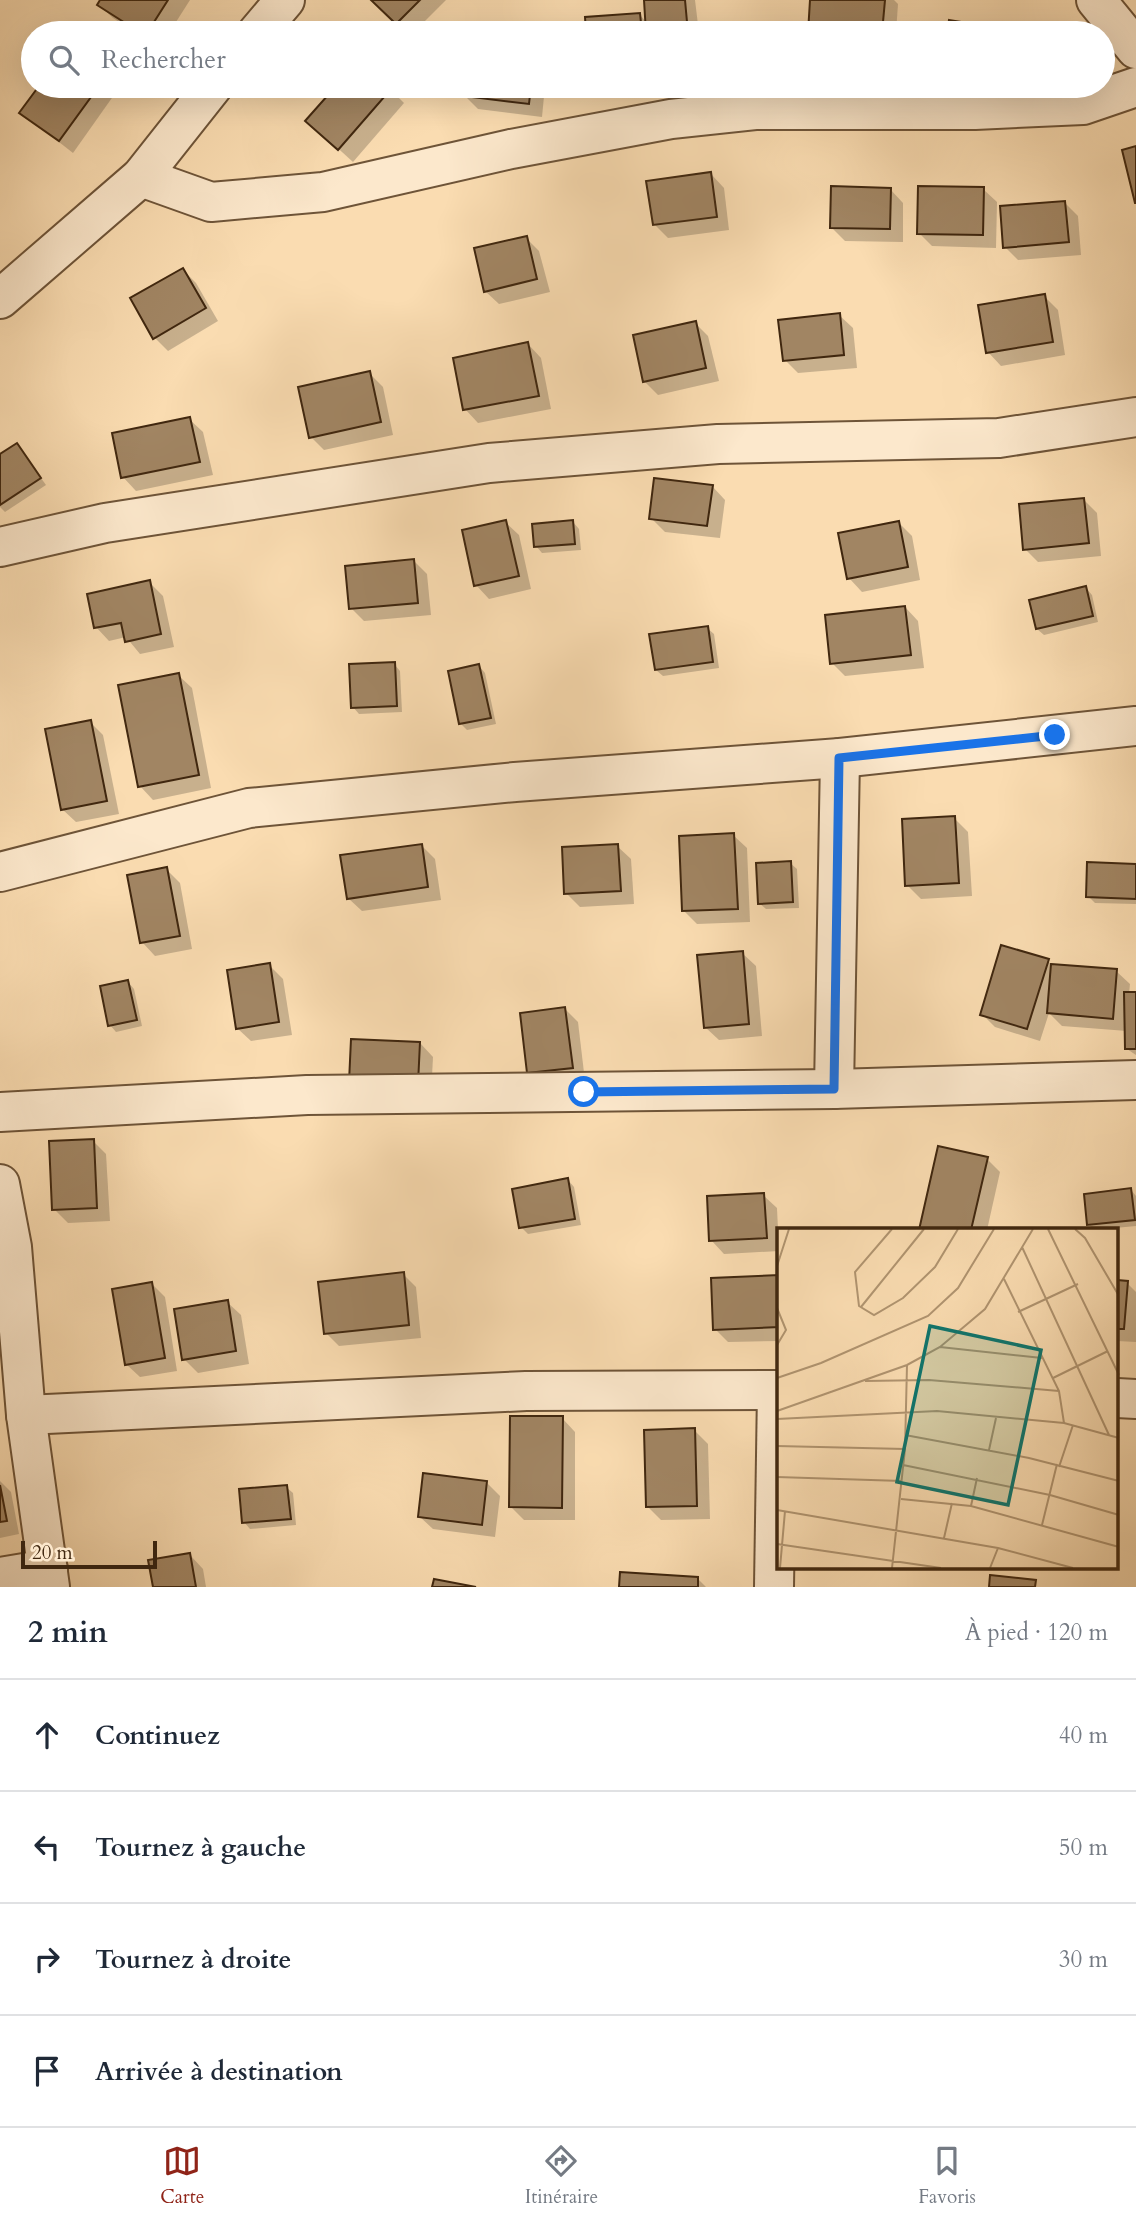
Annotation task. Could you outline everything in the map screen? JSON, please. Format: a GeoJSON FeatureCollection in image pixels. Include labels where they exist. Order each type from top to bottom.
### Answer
{"type":"FeatureCollection","features":[{"type":"Feature","properties":{"kind":"street"},"geometry":{"type":"LineString","coordinates":[[267,21],[285,0]]}},
{"type":"Feature","properties":{"kind":"street"},"geometry":{"type":"LineString","coordinates":[[1096,0],[1113,21]]}},
{"type":"Feature","properties":{"kind":"street"},"geometry":{"type":"LineString","coordinates":[[1115,23],[1136,49]]}},
{"type":"Feature","properties":{"kind":"street"},"geometry":{"type":"LineString","coordinates":[[1115,95],[1136,88]]}},
{"type":"Feature","properties":{"kind":"street"},"geometry":{"type":"LineString","coordinates":[[0,299],[141,177],[204,98]]}},
{"type":"Feature","properties":{"kind":"street"},"geometry":{"type":"LineString","coordinates":[[141,177],[211,202],[323,192],[511,149],[671,118],[755,110],[975,110],[1083,105],[1105,98]]}},
{"type":"Feature","properties":{"kind":"street"},"geometry":{"type":"LineString","coordinates":[[0,547],[105,523],[489,463],[718,444],[999,438],[1136,417]]}},
{"type":"Feature","properties":{"kind":"street"},"geometry":{"type":"LineString","coordinates":[[0,872],[248,808],[515,782],[839,758],[1136,726]]}},
{"type":"Feature","properties":{"kind":"street"},"geometry":{"type":"LineString","coordinates":[[834,1089],[839,758]]}},
{"type":"Feature","properties":{"kind":"street"},"geometry":{"type":"LineString","coordinates":[[0,1112],[307,1095],[834,1089],[1136,1080]]}},
{"type":"Feature","properties":{"kind":"street"},"geometry":{"type":"LineString","coordinates":[[0,1184],[26,1415],[49,1578],[0,1577]]}},
{"type":"Feature","properties":{"kind":"street"},"geometry":{"type":"LineString","coordinates":[[26,1415],[526,1391],[777,1390]]}},
{"type":"Feature","properties":{"kind":"street"},"geometry":{"type":"LineString","coordinates":[[1118,1398],[1136,1399]]}},
{"type":"Feature","properties":{"kind":"street"},"geometry":{"type":"LineString","coordinates":[[774,1587],[777,1439]]}},
{"type":"Feature","properties":{"kind":"building"},"geometry":{"type":"Polygon","coordinates":[[[100,0],[168,0],[155,21],[122,21],[97,5],[100,0]]]}},
{"type":"Feature","properties":{"kind":"building"},"geometry":{"type":"Polygon","coordinates":[[[371,0],[420,0],[399,21],[393,21],[371,0]]]}},
{"type":"Feature","properties":{"kind":"building"},"geometry":{"type":"Polygon","coordinates":[[[644,0],[685,0],[687,21],[645,21],[644,0]]]}},
{"type":"Feature","properties":{"kind":"building"},"geometry":{"type":"Polygon","coordinates":[[[810,0],[885,0],[883,21],[809,21],[810,0]]]}},
{"type":"Feature","properties":{"kind":"building"},"geometry":{"type":"Polygon","coordinates":[[[640,13],[641,21],[585,21],[585,17],[640,13]]]}},
{"type":"Feature","properties":{"kind":"building"},"geometry":{"type":"Polygon","coordinates":[[[30,98],[90,98],[59,141],[19,113],[30,98]]]}},
{"type":"Feature","properties":{"kind":"building"},"geometry":{"type":"Polygon","coordinates":[[[325,98],[383,98],[338,150],[305,121],[325,98]]]}},
{"type":"Feature","properties":{"kind":"building"},"geometry":{"type":"Polygon","coordinates":[[[480,98],[530,98],[529,104],[480,98]]]}},
{"type":"Feature","properties":{"kind":"building"},"geometry":{"type":"Polygon","coordinates":[[[1136,146],[1136,203],[1135,203],[1122,150],[1136,146]]]}},
{"type":"Feature","properties":{"kind":"building"},"geometry":{"type":"Polygon","coordinates":[[[711,172],[717,217],[653,225],[646,181],[711,172]]]}},
{"type":"Feature","properties":{"kind":"building"},"geometry":{"type":"Polygon","coordinates":[[[831,186],[891,188],[890,229],[830,228],[831,186]]]}},
{"type":"Feature","properties":{"kind":"building"},"geometry":{"type":"Polygon","coordinates":[[[918,186],[984,187],[983,235],[917,234],[918,186]]]}},
{"type":"Feature","properties":{"kind":"building"},"geometry":{"type":"Polygon","coordinates":[[[1065,201],[1069,242],[1003,248],[1000,206],[1065,201]]]}},
{"type":"Feature","properties":{"kind":"building"},"geometry":{"type":"Polygon","coordinates":[[[527,236],[537,279],[484,292],[474,248],[527,236]]]}},
{"type":"Feature","properties":{"kind":"building"},"geometry":{"type":"Polygon","coordinates":[[[183,268],[206,308],[153,339],[130,298],[183,268]]]}},
{"type":"Feature","properties":{"kind":"building"},"geometry":{"type":"Polygon","coordinates":[[[1045,294],[1053,342],[986,353],[978,305],[1045,294]]]}},
{"type":"Feature","properties":{"kind":"building"},"geometry":{"type":"Polygon","coordinates":[[[840,313],[844,355],[783,361],[778,320],[840,313]]]}},
{"type":"Feature","properties":{"kind":"building"},"geometry":{"type":"Polygon","coordinates":[[[696,321],[706,368],[643,382],[633,335],[696,321]]]}},
{"type":"Feature","properties":{"kind":"building"},"geometry":{"type":"Polygon","coordinates":[[[528,342],[539,396],[463,410],[453,358],[528,342]]]}},
{"type":"Feature","properties":{"kind":"building"},"geometry":{"type":"Polygon","coordinates":[[[370,371],[381,422],[309,438],[298,387],[370,371]]]}},
{"type":"Feature","properties":{"kind":"building"},"geometry":{"type":"Polygon","coordinates":[[[190,417],[200,462],[121,478],[112,433],[190,417]]]}},
{"type":"Feature","properties":{"kind":"building"},"geometry":{"type":"Polygon","coordinates":[[[17,443],[41,478],[0,505],[0,454],[17,443]]]}},
{"type":"Feature","properties":{"kind":"building"},"geometry":{"type":"Polygon","coordinates":[[[654,478],[713,485],[707,526],[649,519],[654,478]]]}},
{"type":"Feature","properties":{"kind":"building"},"geometry":{"type":"Polygon","coordinates":[[[1084,498],[1089,543],[1023,550],[1019,504],[1084,498]]]}},
{"type":"Feature","properties":{"kind":"building"},"geometry":{"type":"Polygon","coordinates":[[[506,520],[519,576],[474,586],[462,530],[506,520]]]}},
{"type":"Feature","properties":{"kind":"building"},"geometry":{"type":"Polygon","coordinates":[[[573,520],[575,544],[534,547],[532,524],[573,520]]]}},
{"type":"Feature","properties":{"kind":"building"},"geometry":{"type":"Polygon","coordinates":[[[899,521],[908,567],[847,579],[838,533],[899,521]]]}},
{"type":"Feature","properties":{"kind":"building"},"geometry":{"type":"Polygon","coordinates":[[[414,559],[418,603],[349,609],[345,566],[414,559]]]}},
{"type":"Feature","properties":{"kind":"building"},"geometry":{"type":"Polygon","coordinates":[[[150,580],[161,634],[125,642],[121,623],[94,628],[87,594],[150,580]]]}},
{"type":"Feature","properties":{"kind":"building"},"geometry":{"type":"Polygon","coordinates":[[[1086,586],[1093,616],[1036,629],[1029,600],[1086,586]]]}},
{"type":"Feature","properties":{"kind":"building"},"geometry":{"type":"Polygon","coordinates":[[[905,606],[911,655],[830,664],[825,615],[905,606]]]}},
{"type":"Feature","properties":{"kind":"building"},"geometry":{"type":"Polygon","coordinates":[[[708,626],[713,662],[655,670],[649,634],[708,626]]]}},
{"type":"Feature","properties":{"kind":"building"},"geometry":{"type":"Polygon","coordinates":[[[395,662],[397,706],[351,708],[349,664],[395,662]]]}},
{"type":"Feature","properties":{"kind":"building"},"geometry":{"type":"Polygon","coordinates":[[[479,664],[491,718],[459,724],[448,671],[479,664]]]}},
{"type":"Feature","properties":{"kind":"building"},"geometry":{"type":"Polygon","coordinates":[[[179,673],[199,775],[138,787],[118,685],[179,673]]]}},
{"type":"Feature","properties":{"kind":"building"},"geometry":{"type":"Polygon","coordinates":[[[91,720],[107,801],[61,810],[45,729],[91,720]]]}},
{"type":"Feature","properties":{"kind":"building"},"geometry":{"type":"Polygon","coordinates":[[[955,816],[959,883],[905,886],[902,819],[955,816]]]}},
{"type":"Feature","properties":{"kind":"building"},"geometry":{"type":"Polygon","coordinates":[[[734,833],[738,909],[682,911],[679,836],[734,833]]]}},
{"type":"Feature","properties":{"kind":"building"},"geometry":{"type":"Polygon","coordinates":[[[422,844],[428,887],[347,899],[340,855],[422,844]]]}},
{"type":"Feature","properties":{"kind":"building"},"geometry":{"type":"Polygon","coordinates":[[[618,844],[621,891],[564,894],[562,847],[618,844]]]}},
{"type":"Feature","properties":{"kind":"building"},"geometry":{"type":"Polygon","coordinates":[[[791,861],[793,902],[758,904],[756,863],[791,861]]]}},
{"type":"Feature","properties":{"kind":"building"},"geometry":{"type":"Polygon","coordinates":[[[1087,862],[1136,864],[1136,899],[1086,897],[1087,862]]]}},
{"type":"Feature","properties":{"kind":"building"},"geometry":{"type":"Polygon","coordinates":[[[167,867],[180,936],[140,943],[127,875],[167,867]]]}},
{"type":"Feature","properties":{"kind":"building"},"geometry":{"type":"Polygon","coordinates":[[[1001,945],[1049,959],[1027,1029],[980,1015],[1001,945]]]}},
{"type":"Feature","properties":{"kind":"building"},"geometry":{"type":"Polygon","coordinates":[[[743,951],[749,1024],[704,1028],[697,955],[743,951]]]}},
{"type":"Feature","properties":{"kind":"building"},"geometry":{"type":"Polygon","coordinates":[[[270,963],[279,1022],[236,1029],[227,970],[270,963]]]}},
{"type":"Feature","properties":{"kind":"building"},"geometry":{"type":"Polygon","coordinates":[[[1051,964],[1117,969],[1113,1019],[1047,1013],[1051,964]]]}},
{"type":"Feature","properties":{"kind":"building"},"geometry":{"type":"Polygon","coordinates":[[[128,980],[137,1020],[108,1026],[100,986],[128,980]]]}},
{"type":"Feature","properties":{"kind":"building"},"geometry":{"type":"Polygon","coordinates":[[[1124,992],[1136,992],[1136,1049],[1125,1049],[1124,992]]]}},
{"type":"Feature","properties":{"kind":"building"},"geometry":{"type":"Polygon","coordinates":[[[565,1007],[573,1068],[527,1073],[520,1013],[565,1007]]]}},
{"type":"Feature","properties":{"kind":"building"},"geometry":{"type":"Polygon","coordinates":[[[351,1039],[420,1042],[418,1084],[349,1082],[351,1039]]]}},
{"type":"Feature","properties":{"kind":"building"},"geometry":{"type":"Polygon","coordinates":[[[94,1139],[97,1208],[52,1210],[49,1141],[94,1139]]]}},
{"type":"Feature","properties":{"kind":"building"},"geometry":{"type":"Polygon","coordinates":[[[938,1146],[988,1157],[971,1228],[919,1228],[938,1146]]]}},
{"type":"Feature","properties":{"kind":"building"},"geometry":{"type":"Polygon","coordinates":[[[568,1178],[575,1219],[519,1228],[512,1189],[568,1178]]]}},
{"type":"Feature","properties":{"kind":"building"},"geometry":{"type":"Polygon","coordinates":[[[1131,1188],[1135,1220],[1087,1225],[1084,1194],[1131,1188]]]}},
{"type":"Feature","properties":{"kind":"building"},"geometry":{"type":"Polygon","coordinates":[[[764,1193],[767,1238],[709,1241],[707,1196],[764,1193]]]}},
{"type":"Feature","properties":{"kind":"building"},"geometry":{"type":"Polygon","coordinates":[[[404,1272],[409,1325],[324,1334],[318,1282],[404,1272]]]}},
{"type":"Feature","properties":{"kind":"building"},"geometry":{"type":"Polygon","coordinates":[[[777,1275],[777,1327],[713,1330],[711,1278],[777,1275]]]}},
{"type":"Feature","properties":{"kind":"building"},"geometry":{"type":"Polygon","coordinates":[[[1118,1280],[1128,1281],[1124,1329],[1118,1329],[1118,1280]]]}},
{"type":"Feature","properties":{"kind":"building"},"geometry":{"type":"Polygon","coordinates":[[[152,1282],[165,1358],[125,1365],[112,1289],[152,1282]]]}},
{"type":"Feature","properties":{"kind":"building"},"geometry":{"type":"Polygon","coordinates":[[[228,1300],[236,1351],[182,1360],[174,1309],[228,1300]]]}},
{"type":"Feature","properties":{"kind":"building"},"geometry":{"type":"Polygon","coordinates":[[[510,1416],[563,1416],[562,1508],[509,1507],[510,1416]]]}},
{"type":"Feature","properties":{"kind":"building"},"geometry":{"type":"Polygon","coordinates":[[[695,1428],[697,1506],[646,1507],[644,1430],[695,1428]]]}},
{"type":"Feature","properties":{"kind":"building"},"geometry":{"type":"Polygon","coordinates":[[[423,1473],[487,1481],[482,1525],[418,1517],[423,1473]]]}},
{"type":"Feature","properties":{"kind":"building"},"geometry":{"type":"Polygon","coordinates":[[[0,1485],[7,1521],[0,1522],[0,1485]]]}},
{"type":"Feature","properties":{"kind":"building"},"geometry":{"type":"Polygon","coordinates":[[[287,1485],[291,1519],[242,1523],[239,1489],[287,1485]]]}},
{"type":"Feature","properties":{"kind":"building"},"geometry":{"type":"Polygon","coordinates":[[[190,1553],[196,1587],[153,1587],[148,1560],[190,1553]]]}},
{"type":"Feature","properties":{"kind":"building"},"geometry":{"type":"Polygon","coordinates":[[[620,1572],[698,1577],[698,1587],[619,1587],[620,1572]]]}},
{"type":"Feature","properties":{"kind":"building"},"geometry":{"type":"Polygon","coordinates":[[[990,1575],[1036,1580],[1035,1587],[989,1587],[990,1575]]]}},
{"type":"Feature","properties":{"kind":"building"},"geometry":{"type":"Polygon","coordinates":[[[434,1579],[476,1587],[432,1587],[434,1579]]]}},
{"type":"Feature","properties":{"kind":"route"},"geometry":{"type":"LineString","coordinates":[[584,1092],[834,1089],[839,758],[1055,735]]}}]}
